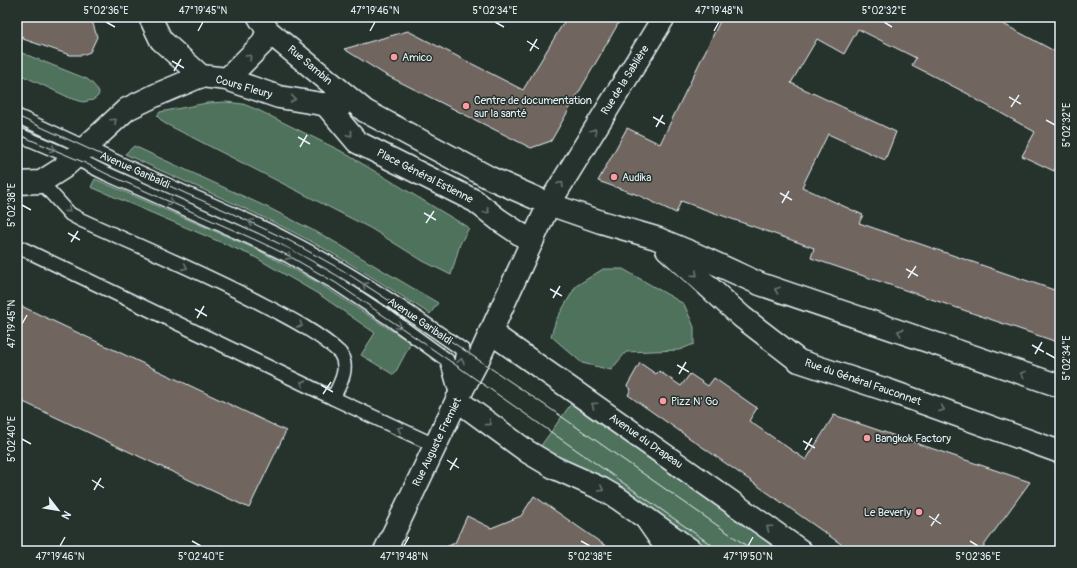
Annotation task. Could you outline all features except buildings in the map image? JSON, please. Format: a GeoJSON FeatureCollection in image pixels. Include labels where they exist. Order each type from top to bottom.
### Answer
{"type":"FeatureCollection","features":[{"type":"Feature","properties":{"kind":"main road","name":"Cours Fleury"},"geometry":{"type":"LineString","coordinates":[[150,17],[161,40],[201,76],[226,79],[279,97],[365,111]]}},
{"type":"Feature","properties":{"kind":"main road","name":"Rue de la Sablière"},"geometry":{"type":"LineString","coordinates":[[549,204],[664,17]]}},
{"type":"Feature","properties":{"kind":"main road"},"geometry":{"type":"LineString","coordinates":[[226,79],[262,44],[263,24]]}},
{"type":"Feature","properties":{"kind":"main road","name":"Rue Sambin"},"geometry":{"type":"LineString","coordinates":[[263,24],[365,111]]}},
{"type":"Feature","properties":{"kind":"main road","name":"Avenue Garibaldi"},"geometry":{"type":"LineString","coordinates":[[41,182],[63,168],[127,110],[156,95],[201,76]]}},
{"type":"Feature","properties":{"kind":"main road","name":"Place Général Estienne"},"geometry":{"type":"LineString","coordinates":[[325,104],[357,142],[475,201],[499,220],[532,242]]}},
{"type":"Feature","properties":{"kind":"main road"},"geometry":{"type":"LineString","coordinates":[[365,111],[490,178],[549,204],[490,332]]}},
{"type":"Feature","properties":{"kind":"main road"},"geometry":{"type":"LineString","coordinates":[[17,183],[41,182]]}},
{"type":"Feature","properties":{"kind":"main road","name":"Rue du Général Fauconnet"},"geometry":{"type":"LineString","coordinates":[[549,204],[656,238],[760,284],[1060,386]]}},
{"type":"Feature","properties":{"kind":"main road","name":"Rue du Général Fauconnet"},"geometry":{"type":"LineString","coordinates":[[656,238],[742,316],[799,360],[1060,452]]}},
{"type":"Feature","properties":{"kind":"main road","name":"Rue Auguste Fremiet"},"geometry":{"type":"LineString","coordinates":[[384,551],[478,360],[490,332]]}},
{"type":"Feature","properties":{"kind":"main road","name":"Avenue du Drapeau"},"geometry":{"type":"LineString","coordinates":[[490,332],[801,551]]}},
{"type":"Feature","properties":{"kind":"main road"},"geometry":{"type":"LineString","coordinates":[[458,400],[528,452],[555,468],[602,489],[692,551]]}},
{"type":"Feature","properties":{"kind":"lane","name":"Avenue Garibaldi"},"geometry":{"type":"LineString","coordinates":[[17,116],[80,153],[107,174],[258,241],[336,283],[389,318],[447,360],[458,400]]}},
{"type":"Feature","properties":{"kind":"lane","name":"Avenue Garibaldi"},"geometry":{"type":"LineString","coordinates":[[17,134],[80,153],[231,213],[290,241],[342,270],[463,350],[458,400]]}},
{"type":"Feature","properties":{"kind":"lane"},"geometry":{"type":"LineString","coordinates":[[41,182],[70,214],[242,293],[287,317],[338,350],[344,360],[344,371],[342,380],[334,398]]}},
{"type":"Feature","properties":{"kind":"lane"},"geometry":{"type":"LineString","coordinates":[[17,246],[436,446]]}},
{"type":"Feature","properties":{"kind":"lane"},"geometry":{"type":"LineString","coordinates":[[635,511],[661,548],[666,551]]}},
{"type":"Feature","properties":{"kind":"green space"},"geometry":{"type":"Polygon","coordinates":[[[17,51],[87,79],[97,89],[99,93],[98,96],[93,100],[83,102],[70,98],[17,73],[17,51]]]}},
{"type":"Feature","properties":{"kind":"green space"},"geometry":{"type":"Polygon","coordinates":[[[226,102],[243,104],[258,110],[341,151],[469,228],[460,244],[451,275],[423,261],[370,228],[164,123],[157,116],[160,112],[207,103],[226,102]]]}},
{"type":"Feature","properties":{"kind":"green space"},"geometry":{"type":"Polygon","coordinates":[[[134,146],[271,209],[328,238],[438,303],[430,314],[309,240],[250,211],[125,154],[134,146]]]}},
{"type":"Feature","properties":{"kind":"green space"},"geometry":{"type":"Polygon","coordinates":[[[95,179],[258,250],[317,282],[411,343],[394,375],[361,355],[375,333],[320,295],[253,256],[91,187],[95,179]]]}},
{"type":"Feature","properties":{"kind":"green space"},"geometry":{"type":"Polygon","coordinates":[[[603,269],[623,269],[684,304],[694,327],[694,344],[679,350],[626,352],[611,370],[582,363],[551,336],[556,320],[576,286],[603,269]]]}},
{"type":"Feature","properties":{"kind":"green space"},"geometry":{"type":"Polygon","coordinates":[[[571,404],[780,551],[709,551],[621,490],[569,465],[540,447],[571,404]]]}},
{"type":"Feature","properties":{"kind":"tram line"},"geometry":{"type":"LineString","coordinates":[[17,116],[231,213],[290,241],[342,270],[433,329],[555,412],[754,551]]}},
{"type":"Feature","properties":{"kind":"tram line"},"geometry":{"type":"LineString","coordinates":[[17,134],[258,241],[289,256],[336,283],[460,368],[720,551]]}},
{"type":"Feature","properties":{"kind":"place","name":"Amico"},"geometry":{"type":"Point","coordinates":[394,57]}},
{"type":"Feature","properties":{"kind":"place","name":"Centre de documentation sur la santé"},"geometry":{"type":"Point","coordinates":[466,106]}},
{"type":"Feature","properties":{"kind":"place","name":"Audika"},"geometry":{"type":"Point","coordinates":[614,177]}},
{"type":"Feature","properties":{"kind":"place","name":"Pizz N' Go"},"geometry":{"type":"Point","coordinates":[663,401]}},
{"type":"Feature","properties":{"kind":"place","name":"Bangkok Factory"},"geometry":{"type":"Point","coordinates":[867,438]}},
{"type":"Feature","properties":{"kind":"place","name":"Le Beverly"},"geometry":{"type":"Point","coordinates":[919,512]}}]}
